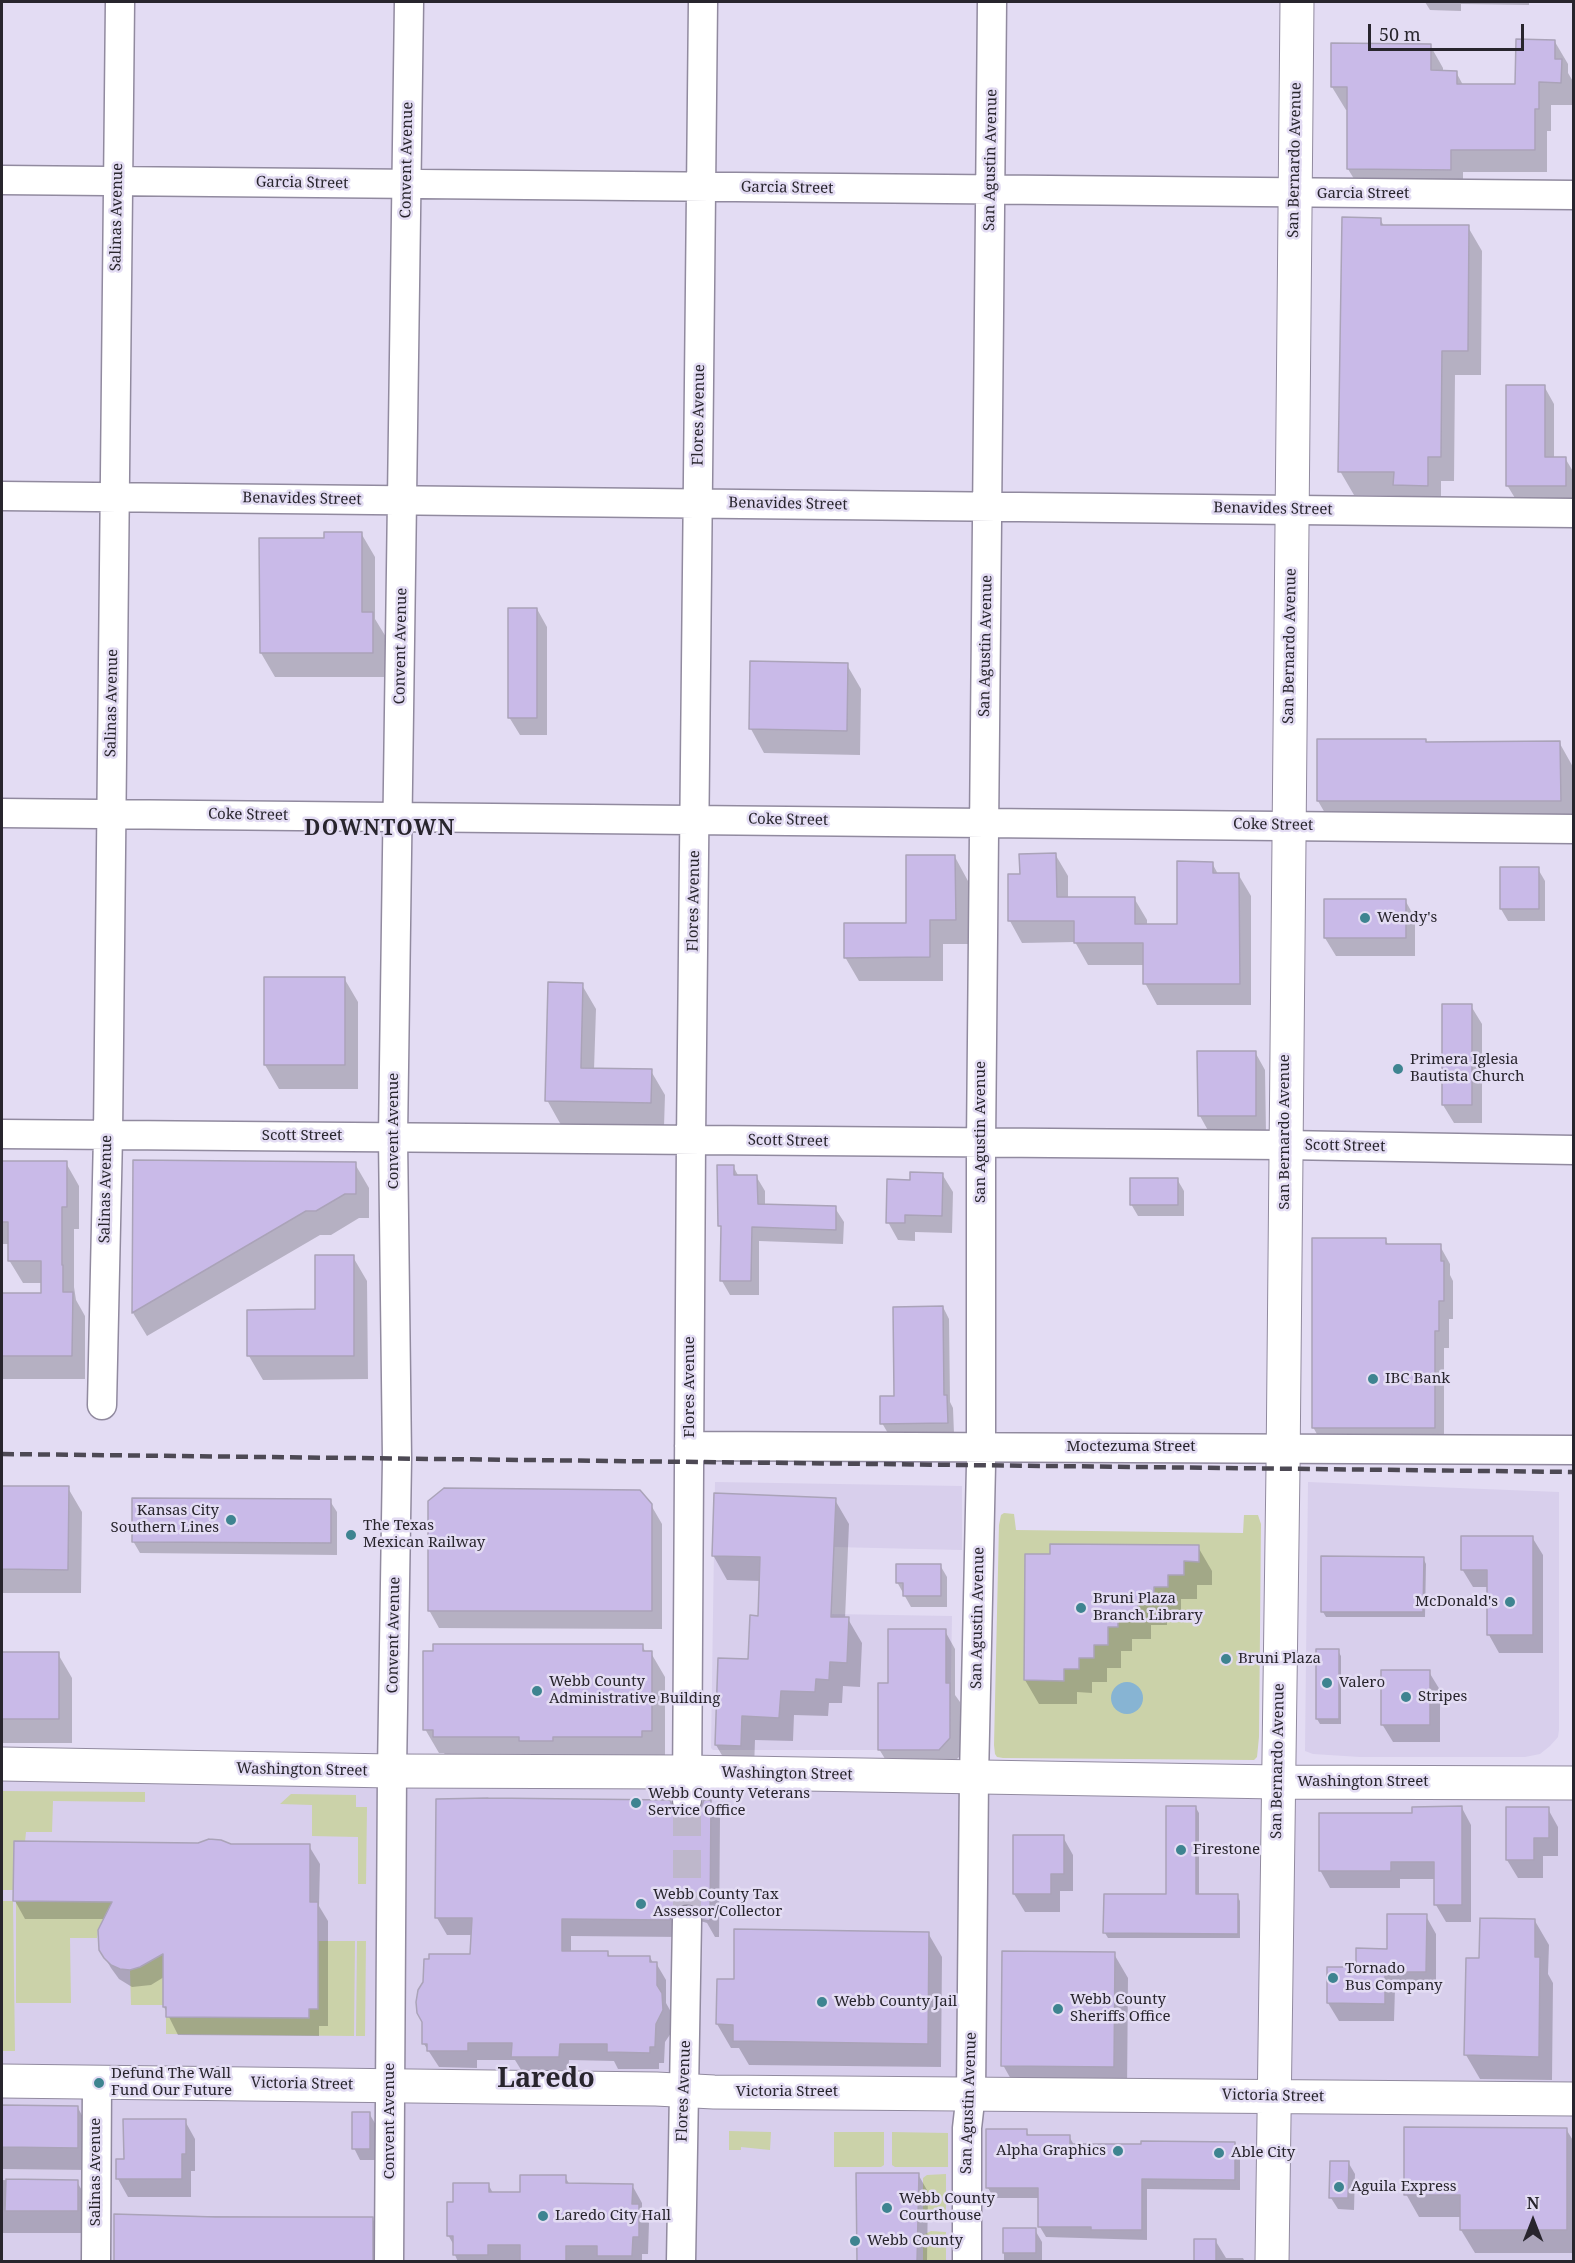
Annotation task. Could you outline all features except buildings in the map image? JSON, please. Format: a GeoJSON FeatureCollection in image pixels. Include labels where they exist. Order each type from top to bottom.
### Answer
{"type":"FeatureCollection","features":[{"type":"Feature","properties":{"kind":"main road","name":"San Bernardo Avenue"},"geometry":{"type":"LineString","coordinates":[[1272,2262],[1297,2]]}},
{"type":"Feature","properties":{"kind":"main road","name":"Washington Street"},"geometry":{"type":"LineString","coordinates":[[2,1764],[392,1771],[687,1786],[974,1776],[1277,1782],[1574,1783]]}},
{"type":"Feature","properties":{"kind":"main road","name":"Victoria Street"},"geometry":{"type":"LineString","coordinates":[[2,2080],[1574,2099]]}},
{"type":"Feature","properties":{"kind":"street","name":"Salinas Avenue"},"geometry":{"type":"LineString","coordinates":[[102,1405],[108,1135],[120,2]]}},
{"type":"Feature","properties":{"kind":"street","name":"Convent Avenue"},"geometry":{"type":"LineString","coordinates":[[389,2262],[392,1771],[397,1459],[393,1137],[409,2]]}},
{"type":"Feature","properties":{"kind":"street","name":"Flores Avenue"},"geometry":{"type":"LineString","coordinates":[[687,1786],[703,2]]}},
{"type":"Feature","properties":{"kind":"street","name":"San Agustin Avenue"},"geometry":{"type":"LineString","coordinates":[[966,2262],[967,2128],[971,2093],[974,1776],[981,1446],[981,1143],[992,2]]}},
{"type":"Feature","properties":{"kind":"street","name":"Garcia Street"},"geometry":{"type":"LineString","coordinates":[[2,180],[1574,195]]}},
{"type":"Feature","properties":{"kind":"street","name":"Benavides Street"},"geometry":{"type":"LineString","coordinates":[[2,496],[1574,513]]}},
{"type":"Feature","properties":{"kind":"street","name":"Coke Street"},"geometry":{"type":"LineString","coordinates":[[2,813],[1574,829]]}},
{"type":"Feature","properties":{"kind":"street","name":"Scott Street"},"geometry":{"type":"LineString","coordinates":[[2,1134],[1284,1145],[1574,1150]]}},
{"type":"Feature","properties":{"kind":"street","name":"Moctezuma Street"},"geometry":{"type":"LineString","coordinates":[[690,1446],[1574,1450]]}},
{"type":"Feature","properties":{"kind":"street","name":"Flores Avenue"},"geometry":{"type":"LineString","coordinates":[[681,2262],[687,1920]]}},
{"type":"Feature","properties":{"kind":"street","name":"Salinas Avenue"},"geometry":{"type":"LineString","coordinates":[[96,2262],[97,2082]]}},
{"type":"Feature","properties":{"kind":"shaded area"},"geometry":{"type":"Polygon","coordinates":[[[715,1482],[962,1486],[962,1550],[834,1547],[831,1614],[952,1616],[950,1738],[939,1750],[713,1750],[711,1748],[715,1482]]]}},
{"type":"Feature","properties":{"kind":"shaded area"},"geometry":{"type":"Polygon","coordinates":[[[1308,1482],[1559,1492],[1559,1730],[1558,1737],[1550,1746],[1540,1754],[1525,1757],[1360,1757],[1313,1754],[1305,1751],[1308,1482]]]}},
{"type":"Feature","properties":{"kind":"shaded area"},"geometry":{"type":"Polygon","coordinates":[[[2,1764],[1573,1783],[1573,2261],[2,2262],[2,1764]]]}},
{"type":"Feature","properties":{"kind":"green space","name":"Bruni Plaza"},"geometry":{"type":"Polygon","coordinates":[[[1014,1514],[1016,1530],[1243,1533],[1244,1515],[1258,1515],[1261,1524],[1257,1757],[1254,1760],[997,1757],[994,1745],[999,1525],[1001,1515],[1014,1514]]]}},
{"type":"Feature","properties":{"kind":"green space"},"geometry":{"type":"Polygon","coordinates":[[[2,1791],[145,1792],[145,1802],[53,1801],[52,1832],[26,1832],[25,1842],[14,1841],[13,1890],[2,1890],[2,1791]]]}},
{"type":"Feature","properties":{"kind":"green space"},"geometry":{"type":"Polygon","coordinates":[[[291,1794],[356,1795],[356,1807],[367,1807],[366,1884],[358,1884],[358,1837],[312,1836],[312,1805],[280,1804],[291,1794]]]}},
{"type":"Feature","properties":{"kind":"green space"},"geometry":{"type":"Polygon","coordinates":[[[2,1901],[13,1901],[15,2051],[2,2051],[2,1901]]]}},
{"type":"Feature","properties":{"kind":"green space"},"geometry":{"type":"Polygon","coordinates":[[[16,1901],[128,1902],[98,1930],[97,1938],[70,1938],[71,2003],[16,2003],[16,1901]]]}},
{"type":"Feature","properties":{"kind":"green space"},"geometry":{"type":"Polygon","coordinates":[[[318,1941],[355,1941],[354,2036],[166,2034],[166,2017],[309,2018],[309,2009],[318,2008],[318,1941]]]}},
{"type":"Feature","properties":{"kind":"green space"},"geometry":{"type":"Polygon","coordinates":[[[357,1941],[366,1941],[365,2036],[356,2036],[357,1941]]]}},
{"type":"Feature","properties":{"kind":"green space"},"geometry":{"type":"Polygon","coordinates":[[[163,1943],[163,2005],[131,2005],[130,1970],[149,1962],[163,1943]]]}},
{"type":"Feature","properties":{"kind":"green space"},"geometry":{"type":"Polygon","coordinates":[[[729,2131],[771,2132],[770,2150],[741,2147],[741,2150],[729,2150],[729,2131]]]}},
{"type":"Feature","properties":{"kind":"green space"},"geometry":{"type":"Polygon","coordinates":[[[834,2132],[884,2132],[884,2165],[881,2167],[834,2167],[834,2132]]]}},
{"type":"Feature","properties":{"kind":"green space"},"geometry":{"type":"Polygon","coordinates":[[[892,2132],[948,2133],[948,2167],[895,2167],[892,2165],[892,2132]]]}},
{"type":"Feature","properties":{"kind":"green space"},"geometry":{"type":"Polygon","coordinates":[[[946,2174],[946,2221],[925,2220],[923,2178],[927,2175],[946,2174]]]}},
{"type":"Feature","properties":{"kind":"green space"},"geometry":{"type":"Polygon","coordinates":[[[931,2231],[946,2232],[946,2261],[923,2261],[923,2235],[931,2231]]]}},
{"type":"Feature","properties":{"kind":"water"},"geometry":{"type":"Polygon","coordinates":[[[1127,1682],[1138,1687],[1143,1698],[1138,1709],[1127,1714],[1116,1709],[1111,1698],[1116,1687],[1127,1682]]]}},
{"type":"Feature","properties":{"kind":"tunnel"},"geometry":{"type":"LineString","coordinates":[[687,1800],[687,1920]]}},
{"type":"Feature","properties":{"kind":"railway"},"geometry":{"type":"LineString","coordinates":[[2,1454],[1574,1472]]}},
{"type":"Feature","properties":{"kind":"place","name":"Wendy's"},"geometry":{"type":"Point","coordinates":[1365,918]}},
{"type":"Feature","properties":{"kind":"place","name":"Primera Iglesia Bautista Church"},"geometry":{"type":"Point","coordinates":[1398,1069]}},
{"type":"Feature","properties":{"kind":"place","name":"IBC Bank"},"geometry":{"type":"Point","coordinates":[1373,1379]}},
{"type":"Feature","properties":{"kind":"place","name":"Kansas City Southern Lines"},"geometry":{"type":"Point","coordinates":[231,1520]}},
{"type":"Feature","properties":{"kind":"place","name":"The Texas Mexican Railway"},"geometry":{"type":"Point","coordinates":[351,1535]}},
{"type":"Feature","properties":{"kind":"place","name":"McDonald's"},"geometry":{"type":"Point","coordinates":[1510,1602]}},
{"type":"Feature","properties":{"kind":"place","name":"Bruni Plaza Branch Library"},"geometry":{"type":"Point","coordinates":[1081,1608]}},
{"type":"Feature","properties":{"kind":"place","name":"Bruni Plaza"},"geometry":{"type":"Point","coordinates":[1226,1659]}},
{"type":"Feature","properties":{"kind":"place","name":"Valero"},"geometry":{"type":"Point","coordinates":[1327,1683]}},
{"type":"Feature","properties":{"kind":"place","name":"Webb County Administrative Building"},"geometry":{"type":"Point","coordinates":[537,1691]}},
{"type":"Feature","properties":{"kind":"place","name":"Stripes"},"geometry":{"type":"Point","coordinates":[1406,1697]}},
{"type":"Feature","properties":{"kind":"place","name":"Webb County Veterans Service Office"},"geometry":{"type":"Point","coordinates":[636,1803]}},
{"type":"Feature","properties":{"kind":"place","name":"Firestone"},"geometry":{"type":"Point","coordinates":[1181,1850]}},
{"type":"Feature","properties":{"kind":"place","name":"Webb County Tax Assessor/Collector"},"geometry":{"type":"Point","coordinates":[641,1904]}},
{"type":"Feature","properties":{"kind":"place","name":"Tornado Bus Company"},"geometry":{"type":"Point","coordinates":[1333,1978]}},
{"type":"Feature","properties":{"kind":"place","name":"Webb County Jail"},"geometry":{"type":"Point","coordinates":[822,2002]}},
{"type":"Feature","properties":{"kind":"place","name":"Webb County Sheriffs Office"},"geometry":{"type":"Point","coordinates":[1058,2009]}},
{"type":"Feature","properties":{"kind":"place","name":"Defund The Wall Fund Our Future"},"geometry":{"type":"Point","coordinates":[99,2083]}},
{"type":"Feature","properties":{"kind":"place","name":"Alpha Graphics"},"geometry":{"type":"Point","coordinates":[1118,2151]}},
{"type":"Feature","properties":{"kind":"place","name":"Able City"},"geometry":{"type":"Point","coordinates":[1219,2153]}},
{"type":"Feature","properties":{"kind":"place","name":"Aguila Express"},"geometry":{"type":"Point","coordinates":[1339,2187]}},
{"type":"Feature","properties":{"kind":"place","name":"Webb County Courthouse"},"geometry":{"type":"Point","coordinates":[887,2208]}},
{"type":"Feature","properties":{"kind":"place","name":"Laredo City Hall"},"geometry":{"type":"Point","coordinates":[543,2216]}},
{"type":"Feature","properties":{"kind":"place","name":"Webb County"},"geometry":{"type":"Point","coordinates":[855,2241]}},
{"type":"Feature","properties":{"kind":"district","name":"DOWNTOWN"},"geometry":{"type":"Point","coordinates":[380,829]}},
{"type":"Feature","properties":{"kind":"district","name":"Laredo"},"geometry":{"type":"Point","coordinates":[546,2079]}}]}
